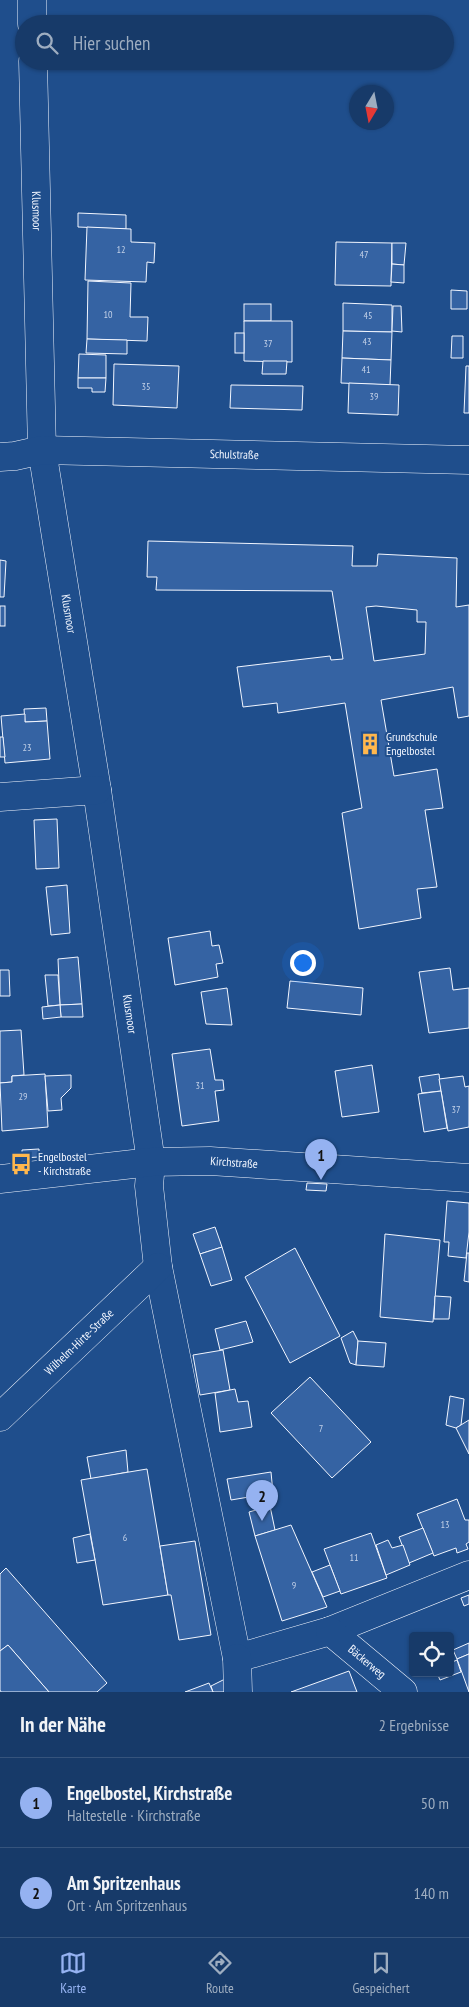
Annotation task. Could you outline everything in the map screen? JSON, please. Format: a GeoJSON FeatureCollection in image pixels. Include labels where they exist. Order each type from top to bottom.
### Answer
{"type":"FeatureCollection","features":[{"type":"Feature","properties":{"kind":"street"},"geometry":{"type":"LineString","coordinates":[[32,0],[32,15]]}},
{"type":"Feature","properties":{"kind":"street","name":"Klusmoor"},"geometry":{"type":"LineString","coordinates":[[33,70],[42,450],[96,790],[151,1162],[149,1186],[158,1267],[237,1658],[238,1692]]}},
{"type":"Feature","properties":{"kind":"street","name":"Schulstraße"},"geometry":{"type":"LineString","coordinates":[[0,457],[42,450],[469,460]]}},
{"type":"Feature","properties":{"kind":"street"},"geometry":{"type":"LineString","coordinates":[[0,797],[96,790]]}},
{"type":"Feature","properties":{"kind":"street","name":"Kirchstraße"},"geometry":{"type":"LineString","coordinates":[[0,1179],[151,1162],[210,1161],[469,1178]]}},
{"type":"Feature","properties":{"kind":"street","name":"Wilhelm-Hirte-Straße"},"geometry":{"type":"LineString","coordinates":[[0,1417],[158,1267]]}},
{"type":"Feature","properties":{"kind":"street"},"geometry":{"type":"LineString","coordinates":[[237,1658],[330,1631],[469,1575]]}},
{"type":"Feature","properties":{"kind":"street","name":"Bäckerweg"},"geometry":{"type":"LineString","coordinates":[[330,1631],[403,1692]]}},
{"type":"Feature","properties":{"kind":"building"},"geometry":{"type":"Polygon","coordinates":[[[78,213],[126,215],[126,229],[78,227],[78,213]]]}},
{"type":"Feature","properties":{"kind":"building"},"geometry":{"type":"Polygon","coordinates":[[[87,227],[131,229],[131,242],[155,243],[154,263],[147,262],[146,282],[85,280],[87,227]]]}},
{"type":"Feature","properties":{"kind":"building"},"geometry":{"type":"Polygon","coordinates":[[[336,242],[392,243],[391,286],[335,285],[336,242]]]}},
{"type":"Feature","properties":{"kind":"building"},"geometry":{"type":"Polygon","coordinates":[[[392,243],[406,243],[404,265],[392,264],[392,243]]]}},
{"type":"Feature","properties":{"kind":"building"},"geometry":{"type":"Polygon","coordinates":[[[392,264],[404,265],[404,283],[391,282],[392,264]]]}},
{"type":"Feature","properties":{"kind":"building"},"geometry":{"type":"Polygon","coordinates":[[[88,281],[131,283],[130,317],[148,317],[147,341],[87,339],[88,281]]]}},
{"type":"Feature","properties":{"kind":"building"},"geometry":{"type":"Polygon","coordinates":[[[451,290],[467,291],[467,309],[451,309],[451,290]]]}},
{"type":"Feature","properties":{"kind":"building"},"geometry":{"type":"Polygon","coordinates":[[[343,303],[392,305],[392,332],[343,331],[343,303]]]}},
{"type":"Feature","properties":{"kind":"building"},"geometry":{"type":"Polygon","coordinates":[[[244,304],[271,304],[271,321],[244,321],[244,304]]]}},
{"type":"Feature","properties":{"kind":"building"},"geometry":{"type":"Polygon","coordinates":[[[393,306],[401,306],[402,332],[392,331],[393,306]]]}},
{"type":"Feature","properties":{"kind":"building"},"geometry":{"type":"Polygon","coordinates":[[[244,321],[292,321],[292,362],[244,361],[244,321]]]}},
{"type":"Feature","properties":{"kind":"building"},"geometry":{"type":"Polygon","coordinates":[[[343,331],[392,332],[391,360],[342,358],[343,331]]]}},
{"type":"Feature","properties":{"kind":"building"},"geometry":{"type":"Polygon","coordinates":[[[235,333],[244,333],[244,353],[235,353],[235,333]]]}},
{"type":"Feature","properties":{"kind":"building"},"geometry":{"type":"Polygon","coordinates":[[[452,336],[463,336],[463,358],[451,358],[452,336]]]}},
{"type":"Feature","properties":{"kind":"building"},"geometry":{"type":"Polygon","coordinates":[[[87,339],[127,340],[127,354],[86,353],[87,339]]]}},
{"type":"Feature","properties":{"kind":"building"},"geometry":{"type":"Polygon","coordinates":[[[79,354],[106,355],[106,378],[78,378],[79,354]]]}},
{"type":"Feature","properties":{"kind":"building"},"geometry":{"type":"Polygon","coordinates":[[[342,358],[391,360],[390,385],[341,383],[342,358]]]}},
{"type":"Feature","properties":{"kind":"building"},"geometry":{"type":"Polygon","coordinates":[[[263,361],[287,361],[286,374],[262,374],[263,361]]]}},
{"type":"Feature","properties":{"kind":"building"},"geometry":{"type":"Polygon","coordinates":[[[114,364],[179,366],[177,408],[113,405],[114,364]]]}},
{"type":"Feature","properties":{"kind":"building"},"geometry":{"type":"Polygon","coordinates":[[[466,366],[469,366],[469,413],[464,413],[466,366]]]}},
{"type":"Feature","properties":{"kind":"building"},"geometry":{"type":"Polygon","coordinates":[[[78,378],[106,378],[105,392],[92,392],[92,388],[78,388],[78,378]]]}},
{"type":"Feature","properties":{"kind":"building"},"geometry":{"type":"Polygon","coordinates":[[[349,383],[399,385],[398,415],[348,413],[349,383]]]}},
{"type":"Feature","properties":{"kind":"building"},"geometry":{"type":"Polygon","coordinates":[[[231,385],[303,386],[302,410],[230,408],[231,385]]]}},
{"type":"Feature","properties":{"kind":"building","name":"Grundschule Engelbostel"},"geometry":{"type":"Polygon","coordinates":[[[148,541],[353,546],[352,566],[377,566],[378,554],[457,558],[456,607],[469,605],[469,716],[458,718],[453,687],[381,700],[394,776],[437,769],[443,808],[425,810],[437,887],[417,889],[421,918],[359,929],[342,813],[362,808],[345,703],[278,713],[277,703],[243,707],[237,667],[330,656],[331,660],[343,659],[332,591],[156,590],[157,577],[147,577],[148,541]],[[376,606],[366,607],[374,661],[425,654],[426,622],[417,622],[417,610],[376,606]]]}},
{"type":"Feature","properties":{"kind":"building"},"geometry":{"type":"Polygon","coordinates":[[[0,560],[6,561],[4,597],[0,597],[0,560]]]}},
{"type":"Feature","properties":{"kind":"building"},"geometry":{"type":"Polygon","coordinates":[[[0,606],[5,606],[5,626],[0,626],[0,606]]]}},
{"type":"Feature","properties":{"kind":"building"},"geometry":{"type":"Polygon","coordinates":[[[46,708],[47,721],[25,722],[24,709],[46,708]]]}},
{"type":"Feature","properties":{"kind":"building"},"geometry":{"type":"Polygon","coordinates":[[[25,714],[25,722],[47,721],[50,759],[5,763],[1,716],[25,714]]]}},
{"type":"Feature","properties":{"kind":"building"},"geometry":{"type":"Polygon","coordinates":[[[0,737],[3,737],[5,757],[0,757],[0,737]]]}},
{"type":"Feature","properties":{"kind":"building"},"geometry":{"type":"Polygon","coordinates":[[[57,819],[59,868],[36,869],[34,820],[57,819]]]}},
{"type":"Feature","properties":{"kind":"building"},"geometry":{"type":"Polygon","coordinates":[[[67,885],[70,933],[51,935],[46,887],[67,885]]]}},
{"type":"Feature","properties":{"kind":"building"},"geometry":{"type":"Polygon","coordinates":[[[210,931],[212,946],[219,945],[223,963],[216,964],[218,977],[175,985],[168,938],[210,931]]]}},
{"type":"Feature","properties":{"kind":"building"},"geometry":{"type":"Polygon","coordinates":[[[78,957],[82,1004],[60,1005],[58,959],[78,957]]]}},
{"type":"Feature","properties":{"kind":"building"},"geometry":{"type":"Polygon","coordinates":[[[450,968],[453,990],[469,988],[469,1028],[429,1033],[419,972],[450,968]]]}},
{"type":"Feature","properties":{"kind":"building"},"geometry":{"type":"Polygon","coordinates":[[[0,970],[9,970],[10,996],[0,996],[0,970]]]}},
{"type":"Feature","properties":{"kind":"building"},"geometry":{"type":"Polygon","coordinates":[[[45,975],[58,975],[60,1005],[48,1006],[45,975]]]}},
{"type":"Feature","properties":{"kind":"building"},"geometry":{"type":"Polygon","coordinates":[[[290,981],[363,988],[361,1015],[287,1008],[290,981]]]}},
{"type":"Feature","properties":{"kind":"building"},"geometry":{"type":"Polygon","coordinates":[[[227,988],[232,1025],[206,1024],[201,992],[227,988]]]}},
{"type":"Feature","properties":{"kind":"building"},"geometry":{"type":"Polygon","coordinates":[[[82,1004],[83,1017],[61,1017],[60,1005],[82,1004]]]}},
{"type":"Feature","properties":{"kind":"building"},"geometry":{"type":"Polygon","coordinates":[[[60,1005],[61,1017],[43,1019],[42,1007],[60,1005]]]}},
{"type":"Feature","properties":{"kind":"building"},"geometry":{"type":"Polygon","coordinates":[[[21,1030],[24,1075],[12,1076],[12,1082],[0,1083],[0,1031],[21,1030]]]}},
{"type":"Feature","properties":{"kind":"building"},"geometry":{"type":"Polygon","coordinates":[[[210,1049],[215,1080],[223,1080],[224,1090],[215,1091],[219,1121],[182,1126],[172,1054],[210,1049]]]}},
{"type":"Feature","properties":{"kind":"building"},"geometry":{"type":"Polygon","coordinates":[[[372,1065],[379,1112],[342,1117],[335,1071],[372,1065]]]}},
{"type":"Feature","properties":{"kind":"building"},"geometry":{"type":"Polygon","coordinates":[[[45,1074],[48,1127],[2,1131],[0,1083],[12,1082],[12,1076],[45,1074]]]}},
{"type":"Feature","properties":{"kind":"building"},"geometry":{"type":"Polygon","coordinates":[[[439,1074],[441,1091],[422,1093],[419,1077],[439,1074]]]}},
{"type":"Feature","properties":{"kind":"building"},"geometry":{"type":"Polygon","coordinates":[[[71,1075],[71,1088],[61,1098],[62,1110],[48,1111],[45,1076],[71,1075]]]}},
{"type":"Feature","properties":{"kind":"building"},"geometry":{"type":"Polygon","coordinates":[[[463,1076],[465,1087],[469,1086],[469,1127],[448,1131],[439,1079],[463,1076]]]}},
{"type":"Feature","properties":{"kind":"building"},"geometry":{"type":"Polygon","coordinates":[[[441,1091],[447,1128],[424,1132],[418,1094],[441,1091]]]}},
{"type":"Feature","properties":{"kind":"building"},"geometry":{"type":"Polygon","coordinates":[[[39,1149],[39,1157],[22,1158],[22,1150],[39,1149]]]}},
{"type":"Feature","properties":{"kind":"building"},"geometry":{"type":"Polygon","coordinates":[[[307,1183],[327,1184],[326,1191],[306,1190],[307,1183]]]}},
{"type":"Feature","properties":{"kind":"building"},"geometry":{"type":"Polygon","coordinates":[[[447,1201],[469,1203],[469,1232],[466,1258],[448,1256],[449,1242],[444,1242],[447,1201]]]}},
{"type":"Feature","properties":{"kind":"building"},"geometry":{"type":"Polygon","coordinates":[[[215,1227],[222,1247],[200,1254],[193,1234],[215,1227]]]}},
{"type":"Feature","properties":{"kind":"building"},"geometry":{"type":"Polygon","coordinates":[[[385,1234],[440,1240],[433,1322],[380,1317],[385,1234]]]}},
{"type":"Feature","properties":{"kind":"building"},"geometry":{"type":"Polygon","coordinates":[[[222,1247],[232,1280],[211,1286],[200,1254],[222,1247]]]}},
{"type":"Feature","properties":{"kind":"building"},"geometry":{"type":"Polygon","coordinates":[[[295,1248],[340,1336],[290,1363],[245,1277],[295,1248]]]}},
{"type":"Feature","properties":{"kind":"building"},"geometry":{"type":"Polygon","coordinates":[[[467,1253],[469,1253],[469,1282],[464,1281],[467,1253]]]}},
{"type":"Feature","properties":{"kind":"building"},"geometry":{"type":"Polygon","coordinates":[[[435,1296],[451,1297],[449,1319],[434,1319],[435,1296]]]}},
{"type":"Feature","properties":{"kind":"building"},"geometry":{"type":"Polygon","coordinates":[[[246,1321],[253,1342],[220,1350],[215,1329],[246,1321]]]}},
{"type":"Feature","properties":{"kind":"building"},"geometry":{"type":"Polygon","coordinates":[[[353,1331],[358,1341],[356,1365],[350,1363],[341,1338],[353,1331]]]}},
{"type":"Feature","properties":{"kind":"building"},"geometry":{"type":"Polygon","coordinates":[[[358,1341],[386,1343],[384,1367],[356,1365],[358,1341]]]}},
{"type":"Feature","properties":{"kind":"building"},"geometry":{"type":"Polygon","coordinates":[[[223,1350],[230,1390],[200,1395],[193,1355],[223,1350]]]}},
{"type":"Feature","properties":{"kind":"building"},"geometry":{"type":"Polygon","coordinates":[[[310,1377],[371,1442],[332,1478],[271,1413],[310,1377]]]}},
{"type":"Feature","properties":{"kind":"building"},"geometry":{"type":"Polygon","coordinates":[[[235,1389],[238,1402],[248,1401],[252,1427],[220,1432],[215,1393],[235,1389]]]}},
{"type":"Feature","properties":{"kind":"building"},"geometry":{"type":"Polygon","coordinates":[[[450,1396],[464,1399],[461,1425],[456,1428],[446,1425],[450,1396]]]}},
{"type":"Feature","properties":{"kind":"building"},"geometry":{"type":"Polygon","coordinates":[[[469,1420],[469,1454],[456,1428],[469,1420]]]}},
{"type":"Feature","properties":{"kind":"building"},"geometry":{"type":"Polygon","coordinates":[[[126,1450],[128,1472],[91,1479],[87,1457],[126,1450]]]}},
{"type":"Feature","properties":{"kind":"building"},"geometry":{"type":"Polygon","coordinates":[[[147,1469],[168,1595],[103,1605],[81,1480],[147,1469]]]}},
{"type":"Feature","properties":{"kind":"building"},"geometry":{"type":"Polygon","coordinates":[[[271,1472],[273,1493],[231,1500],[227,1479],[271,1472]]]}},
{"type":"Feature","properties":{"kind":"building"},"geometry":{"type":"Polygon","coordinates":[[[457,1499],[465,1520],[469,1520],[469,1542],[466,1544],[468,1549],[457,1553],[456,1548],[434,1556],[417,1514],[457,1499]]]}},
{"type":"Feature","properties":{"kind":"building"},"geometry":{"type":"Polygon","coordinates":[[[270,1506],[275,1530],[255,1536],[249,1512],[270,1506]]]}},
{"type":"Feature","properties":{"kind":"building"},"geometry":{"type":"Polygon","coordinates":[[[291,1525],[327,1607],[282,1621],[255,1536],[291,1525]]]}},
{"type":"Feature","properties":{"kind":"building"},"geometry":{"type":"Polygon","coordinates":[[[423,1528],[433,1553],[409,1563],[399,1537],[423,1528]]]}},
{"type":"Feature","properties":{"kind":"building"},"geometry":{"type":"Polygon","coordinates":[[[371,1533],[387,1578],[341,1594],[324,1549],[371,1533]]]}},
{"type":"Feature","properties":{"kind":"building"},"geometry":{"type":"Polygon","coordinates":[[[90,1534],[95,1560],[77,1563],[73,1538],[90,1534]]]}},
{"type":"Feature","properties":{"kind":"building"},"geometry":{"type":"Polygon","coordinates":[[[388,1540],[392,1548],[403,1545],[410,1565],[386,1575],[376,1545],[388,1540]]]}},
{"type":"Feature","properties":{"kind":"building"},"geometry":{"type":"Polygon","coordinates":[[[195,1541],[211,1635],[179,1640],[171,1595],[168,1595],[160,1546],[195,1541]]]}},
{"type":"Feature","properties":{"kind":"building"},"geometry":{"type":"Polygon","coordinates":[[[330,1565],[340,1591],[323,1597],[312,1572],[330,1565]]]}},
{"type":"Feature","properties":{"kind":"building"},"geometry":{"type":"Polygon","coordinates":[[[6,1568],[107,1683],[97,1692],[49,1692],[8,1645],[0,1651],[0,1574],[6,1568]]]}},
{"type":"Feature","properties":{"kind":"building"},"geometry":{"type":"Polygon","coordinates":[[[469,1595],[469,1604],[464,1606],[461,1598],[469,1595]]]}},
{"type":"Feature","properties":{"kind":"building"},"geometry":{"type":"Polygon","coordinates":[[[469,1643],[469,1654],[457,1659],[454,1650],[469,1643]]]}},
{"type":"Feature","properties":{"kind":"building"},"geometry":{"type":"Polygon","coordinates":[[[8,1645],[49,1692],[1,1692],[0,1651],[8,1645]]]}},
{"type":"Feature","properties":{"kind":"building"},"geometry":{"type":"Polygon","coordinates":[[[469,1654],[469,1692],[457,1659],[469,1654]]]}},
{"type":"Feature","properties":{"kind":"building"},"geometry":{"type":"Polygon","coordinates":[[[457,1660],[461,1672],[454,1675],[454,1661],[457,1660]]]}},
{"type":"Feature","properties":{"kind":"building"},"geometry":{"type":"Polygon","coordinates":[[[349,1671],[357,1692],[291,1692],[349,1671]]]}},
{"type":"Feature","properties":{"kind":"building"},"geometry":{"type":"Polygon","coordinates":[[[225,1679],[228,1692],[213,1692],[211,1686],[225,1679]]]}},
{"type":"Feature","properties":{"kind":"building"},"geometry":{"type":"Polygon","coordinates":[[[209,1683],[213,1692],[185,1692],[209,1683]]]}},
{"type":"Feature","properties":{"kind":"place","name":"Grundschule Engelbostel"},"geometry":{"type":"Point","coordinates":[370,744]}},
{"type":"Feature","properties":{"kind":"place","name":"Engelbostel - Kirchstraße"},"geometry":{"type":"Point","coordinates":[21,1164]}},
{"type":"Feature","properties":{"kind":"place","name":"Engelbostel, Kirchstraße"},"geometry":{"type":"Point","coordinates":[321,1180]}},
{"type":"Feature","properties":{"kind":"place","name":"Am Spritzenhaus"},"geometry":{"type":"Point","coordinates":[262,1521]}}]}
